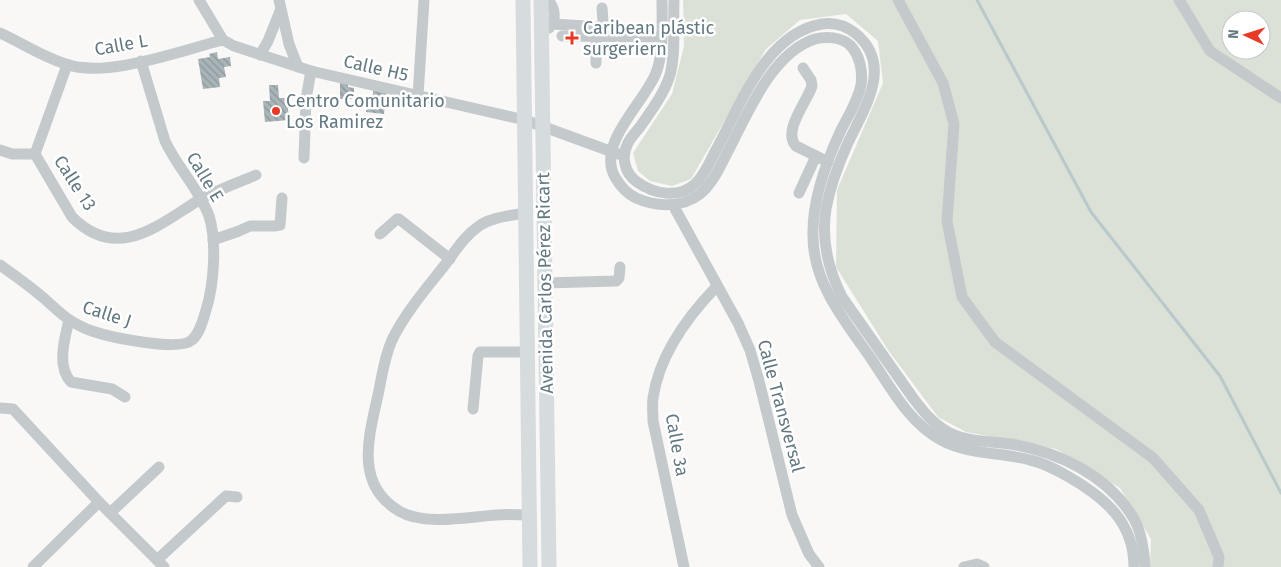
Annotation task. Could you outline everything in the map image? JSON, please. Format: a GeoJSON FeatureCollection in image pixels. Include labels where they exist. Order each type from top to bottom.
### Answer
{"type":"FeatureCollection","features":[{"type":"Feature","properties":{"kind":"main road","name":"Avenida Carlos Pérez Ricart"},"geometry":{"type":"LineString","coordinates":[[523,0],[530,567]]}},
{"type":"Feature","properties":{"kind":"main road","name":"Avenida Carlos Pérez Ricart"},"geometry":{"type":"LineString","coordinates":[[541,0],[547,29],[543,128],[549,567]]}},
{"type":"Feature","properties":{"kind":"street"},"geometry":{"type":"LineString","coordinates":[[199,0],[224,40]]}},
{"type":"Feature","properties":{"kind":"street"},"geometry":{"type":"LineString","coordinates":[[418,96],[424,0]]}},
{"type":"Feature","properties":{"kind":"street"},"geometry":{"type":"LineString","coordinates":[[548,0],[552,4],[554,12],[547,29],[601,27],[603,22],[602,8]]}},
{"type":"Feature","properties":{"kind":"street"},"geometry":{"type":"LineString","coordinates":[[662,0],[661,37],[656,75],[621,130],[610,152],[611,170],[622,189],[641,200],[673,205],[684,203],[718,171],[771,73],[781,61],[805,43],[818,38],[839,39],[848,43],[854,50],[862,70],[861,87],[828,162],[813,220],[814,251],[821,278],[828,293],[844,320],[919,415],[949,433],[978,441],[1011,444],[1043,451],[1078,467],[1109,489],[1135,520],[1144,551],[1145,567]]}},
{"type":"Feature","properties":{"kind":"street"},"geometry":{"type":"LineString","coordinates":[[674,0],[670,75],[655,105],[628,143],[624,156],[626,170],[632,179],[644,187],[656,192],[670,194],[698,188]]}},
{"type":"Feature","properties":{"kind":"street"},"geometry":{"type":"LineString","coordinates":[[898,0],[943,83],[954,124],[947,221],[962,297],[995,342],[1152,458],[1198,510],[1219,556],[1218,567]]}},
{"type":"Feature","properties":{"kind":"street"},"geometry":{"type":"LineString","coordinates":[[1179,0],[1210,51],[1281,98]]}},
{"type":"Feature","properties":{"kind":"street"},"geometry":{"type":"LineString","coordinates":[[260,55],[268,41],[279,5]]}},
{"type":"Feature","properties":{"kind":"street"},"geometry":{"type":"LineString","coordinates":[[279,5],[289,44],[298,67]]}},
{"type":"Feature","properties":{"kind":"street"},"geometry":{"type":"LineString","coordinates":[[698,188],[759,69],[776,50],[798,33],[810,27],[823,24],[836,24],[849,28],[860,37],[868,48],[873,63],[874,77],[872,90],[868,103],[846,146],[831,190],[824,225],[826,258],[842,297],[930,434],[950,445],[973,451],[1033,460],[1045,464],[1082,485],[1109,506],[1126,530],[1131,543],[1134,567]]}},
{"type":"Feature","properties":{"kind":"street","name":"Calle L"},"geometry":{"type":"LineString","coordinates":[[0,33],[67,65],[90,69],[115,68],[224,40]]}},
{"type":"Feature","properties":{"kind":"street"},"geometry":{"type":"LineString","coordinates":[[562,36],[661,37]]}},
{"type":"Feature","properties":{"kind":"street"},"geometry":{"type":"LineString","coordinates":[[596,37],[596,63]]}},
{"type":"Feature","properties":{"kind":"street","name":"Calle H5"},"geometry":{"type":"LineString","coordinates":[[224,40],[234,46],[311,71],[525,120],[624,156]]}},
{"type":"Feature","properties":{"kind":"street","name":"Calle E"},"geometry":{"type":"LineString","coordinates":[[141,61],[165,141],[170,152],[201,199],[209,216],[213,240],[213,269],[208,305],[201,325],[191,341]]}},
{"type":"Feature","properties":{"kind":"street","name":"Calle 13"},"geometry":{"type":"LineString","coordinates":[[67,65],[35,154],[72,217],[79,224],[98,234],[115,238],[129,238],[156,228],[201,199],[256,176]]}},
{"type":"Feature","properties":{"kind":"street"},"geometry":{"type":"LineString","coordinates":[[803,68],[811,80],[812,86],[795,121],[791,136],[796,146],[828,162]]}},
{"type":"Feature","properties":{"kind":"street"},"geometry":{"type":"LineString","coordinates":[[304,158],[306,99],[311,71]]}},
{"type":"Feature","properties":{"kind":"street"},"geometry":{"type":"LineString","coordinates":[[0,150],[18,154],[35,154]]}},
{"type":"Feature","properties":{"kind":"street"},"geometry":{"type":"LineString","coordinates":[[799,193],[816,156]]}},
{"type":"Feature","properties":{"kind":"street"},"geometry":{"type":"LineString","coordinates":[[213,240],[250,226],[274,226],[280,224],[282,198]]}},
{"type":"Feature","properties":{"kind":"street","name":"Calle Transversal"},"geometry":{"type":"LineString","coordinates":[[673,205],[738,323],[750,350],[792,515],[818,567]]}},
{"type":"Feature","properties":{"kind":"street"},"geometry":{"type":"LineString","coordinates":[[526,213],[492,219],[480,225],[469,234],[402,321],[392,340],[384,362],[368,439],[367,460],[371,478],[378,491],[387,502],[400,512],[417,517],[445,519],[494,515],[530,515]]}},
{"type":"Feature","properties":{"kind":"street"},"geometry":{"type":"LineString","coordinates":[[380,234],[399,219],[450,259]]}},
{"type":"Feature","properties":{"kind":"street","name":"Calle J"},"geometry":{"type":"LineString","coordinates":[[0,266],[30,286],[69,320],[91,331],[114,338],[147,343],[179,345],[191,341]]}},
{"type":"Feature","properties":{"kind":"street"},"geometry":{"type":"LineString","coordinates":[[545,283],[616,281],[619,278],[620,267]]}},
{"type":"Feature","properties":{"kind":"street","name":"Calle 3a"},"geometry":{"type":"LineString","coordinates":[[684,567],[653,421],[653,398],[658,379],[678,334],[697,307],[716,286]]}},
{"type":"Feature","properties":{"kind":"street"},"geometry":{"type":"LineString","coordinates":[[69,320],[64,345],[63,364],[66,377],[71,382],[112,389],[125,397]]}},
{"type":"Feature","properties":{"kind":"street"},"geometry":{"type":"LineString","coordinates":[[473,409],[480,352],[527,352]]}},
{"type":"Feature","properties":{"kind":"street"},"geometry":{"type":"LineString","coordinates":[[0,408],[13,410],[98,502],[160,564],[226,496],[236,497]]}},
{"type":"Feature","properties":{"kind":"street"},"geometry":{"type":"LineString","coordinates":[[110,514],[159,467]]}},
{"type":"Feature","properties":{"kind":"street"},"geometry":{"type":"LineString","coordinates":[[33,567],[98,502]]}},
{"type":"Feature","properties":{"kind":"street"},"geometry":{"type":"LineString","coordinates":[[964,567],[977,564],[984,567]]}},
{"type":"Feature","properties":{"kind":"shaded area"},"geometry":{"type":"Polygon","coordinates":[[[683,0],[1281,0],[1281,567],[1150,567],[1151,539],[1120,488],[1056,449],[966,432],[938,417],[888,350],[836,267],[837,190],[883,83],[878,41],[846,14],[800,20],[766,49],[691,179],[672,186],[650,181],[638,171],[633,153],[672,94],[684,46],[683,0]]]}},
{"type":"Feature","properties":{"kind":"building"},"geometry":{"type":"Polygon","coordinates":[[[217,52],[218,59],[230,57],[231,66],[224,67],[226,77],[219,78],[220,87],[203,89],[198,59],[210,57],[209,54],[217,52]]]}},
{"type":"Feature","properties":{"kind":"building"},"geometry":{"type":"Polygon","coordinates":[[[340,83],[348,83],[348,87],[354,88],[354,99],[340,99],[340,83]]]}},
{"type":"Feature","properties":{"kind":"building","name":"Centro Comunitario Los Ramirez"},"geometry":{"type":"Polygon","coordinates":[[[269,85],[278,85],[279,98],[287,98],[289,120],[265,122],[263,101],[270,101],[269,85]]]}},
{"type":"Feature","properties":{"kind":"building"},"geometry":{"type":"Polygon","coordinates":[[[373,90],[386,91],[384,114],[366,112],[367,101],[373,102],[373,90]]]}},
{"type":"Feature","properties":{"kind":"waterway"},"geometry":{"type":"LineString","coordinates":[[977,0],[1091,212],[1220,376],[1281,493]]}},
{"type":"Feature","properties":{"kind":"place","name":"Caribean plástic surgeriern"},"geometry":{"type":"Point","coordinates":[572,38]}},
{"type":"Feature","properties":{"kind":"place","name":"Centro Comunitario Los Ramirez"},"geometry":{"type":"Point","coordinates":[276,111]}}]}
